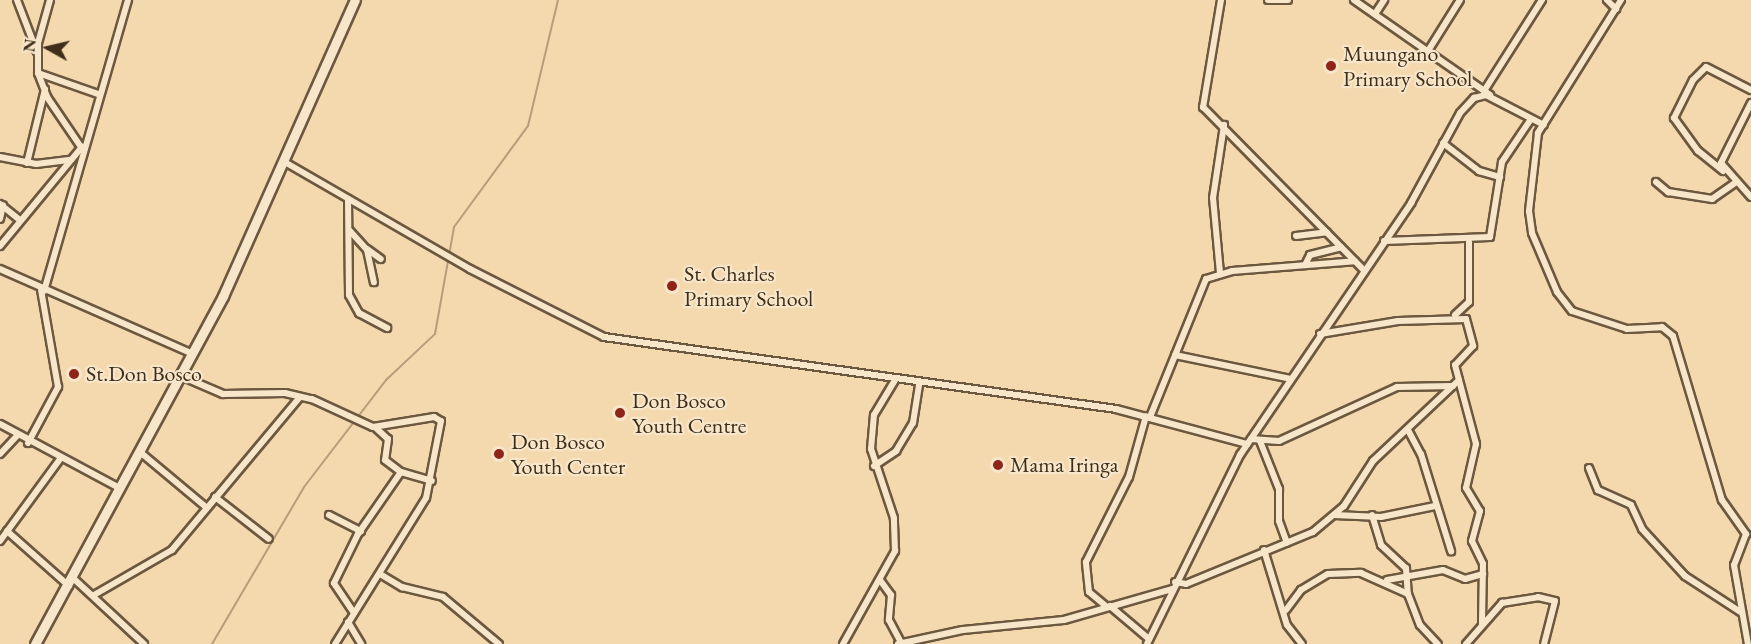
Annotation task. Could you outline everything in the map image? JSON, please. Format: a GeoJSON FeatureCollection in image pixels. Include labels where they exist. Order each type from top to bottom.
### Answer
{"type":"FeatureCollection","features":[{"type":"Feature","properties":{"kind":"street"},"geometry":{"type":"LineString","coordinates":[[17,0],[37,52]]}},
{"type":"Feature","properties":{"kind":"street"},"geometry":{"type":"LineString","coordinates":[[50,0],[37,52],[38,73],[45,89],[83,145]]}},
{"type":"Feature","properties":{"kind":"street"},"geometry":{"type":"LineString","coordinates":[[28,443],[58,387],[42,291],[98,93],[128,0]]}},
{"type":"Feature","properties":{"kind":"street"},"geometry":{"type":"LineString","coordinates":[[35,644],[71,582],[193,354],[355,0]]}},
{"type":"Feature","properties":{"kind":"street"},"geometry":{"type":"LineString","coordinates":[[1221,0],[1214,20],[1213,69],[1202,101],[1362,269]]}},
{"type":"Feature","properties":{"kind":"street"},"geometry":{"type":"LineString","coordinates":[[1268,0],[1287,0]]}},
{"type":"Feature","properties":{"kind":"street"},"geometry":{"type":"LineString","coordinates":[[1354,0],[1490,96],[1544,125]]}},
{"type":"Feature","properties":{"kind":"street"},"geometry":{"type":"LineString","coordinates":[[1375,14],[1384,0]]}},
{"type":"Feature","properties":{"kind":"street"},"geometry":{"type":"LineString","coordinates":[[1428,51],[1460,0]]}},
{"type":"Feature","properties":{"kind":"street"},"geometry":{"type":"LineString","coordinates":[[1484,91],[1542,0]]}},
{"type":"Feature","properties":{"kind":"street"},"geometry":{"type":"LineString","coordinates":[[1607,0],[1616,9]]}},
{"type":"Feature","properties":{"kind":"street"},"geometry":{"type":"LineString","coordinates":[[1621,0],[1544,125],[1534,149],[1529,211],[1532,233],[1557,292],[1572,311],[1588,319],[1671,332],[1724,506],[1748,530],[1734,565],[1748,644]]}},
{"type":"Feature","properties":{"kind":"street"},"geometry":{"type":"LineString","coordinates":[[1751,90],[1706,67],[1693,80],[1674,118],[1698,151],[1751,197]]}},
{"type":"Feature","properties":{"kind":"street"},"geometry":{"type":"LineString","coordinates":[[38,73],[98,93]]}},
{"type":"Feature","properties":{"kind":"street"},"geometry":{"type":"LineString","coordinates":[[27,163],[45,89]]}},
{"type":"Feature","properties":{"kind":"street"},"geometry":{"type":"LineString","coordinates":[[1355,261],[1220,273],[1201,283],[1175,355],[1148,416],[1128,477],[1086,562],[1089,592],[1148,642],[1175,582],[1249,442],[1362,269],[1384,242],[1467,104],[1490,96]]}},
{"type":"Feature","properties":{"kind":"street"},"geometry":{"type":"LineString","coordinates":[[1723,171],[1722,159],[1751,103]]}},
{"type":"Feature","properties":{"kind":"street"},"geometry":{"type":"LineString","coordinates":[[1384,242],[1469,242],[1493,233],[1500,177],[1509,148],[1531,119]]}},
{"type":"Feature","properties":{"kind":"street"},"geometry":{"type":"LineString","coordinates":[[1220,273],[1213,214],[1224,125]]}},
{"type":"Feature","properties":{"kind":"street"},"geometry":{"type":"LineString","coordinates":[[1443,143],[1479,171],[1500,177]]}},
{"type":"Feature","properties":{"kind":"street"},"geometry":{"type":"LineString","coordinates":[[0,246],[83,145]]}},
{"type":"Feature","properties":{"kind":"street"},"geometry":{"type":"LineString","coordinates":[[0,157],[27,163],[71,160]]}},
{"type":"Feature","properties":{"kind":"street"},"geometry":{"type":"LineString","coordinates":[[283,161],[348,199],[604,337],[1148,416],[1249,442],[1289,438],[1322,424],[1354,402],[1397,387],[1456,383]]}},
{"type":"Feature","properties":{"kind":"street"},"geometry":{"type":"LineString","coordinates":[[1656,182],[1668,192],[1712,198],[1736,183]]}},
{"type":"Feature","properties":{"kind":"street"},"geometry":{"type":"LineString","coordinates":[[348,199],[353,304],[387,328]]}},
{"type":"Feature","properties":{"kind":"street"},"geometry":{"type":"LineString","coordinates":[[1,204],[20,220]]}},
{"type":"Feature","properties":{"kind":"street"},"geometry":{"type":"LineString","coordinates":[[0,219],[1,204]]}},
{"type":"Feature","properties":{"kind":"street"},"geometry":{"type":"LineString","coordinates":[[350,231],[366,249],[381,259]]}},
{"type":"Feature","properties":{"kind":"street"},"geometry":{"type":"LineString","coordinates":[[1296,236],[1327,232]]}},
{"type":"Feature","properties":{"kind":"street"},"geometry":{"type":"LineString","coordinates":[[1469,242],[1467,322],[1473,346],[1456,360],[1456,383],[1474,428],[1476,463],[1466,488],[1480,511],[1472,541],[1483,574],[1482,624]]}},
{"type":"Feature","properties":{"kind":"street"},"geometry":{"type":"LineString","coordinates":[[1305,265],[1310,255],[1341,247]]}},
{"type":"Feature","properties":{"kind":"street"},"geometry":{"type":"LineString","coordinates":[[366,249],[374,282]]}},
{"type":"Feature","properties":{"kind":"street"},"geometry":{"type":"LineString","coordinates":[[0,269],[42,291],[193,354]]}},
{"type":"Feature","properties":{"kind":"street"},"geometry":{"type":"LineString","coordinates":[[1320,334],[1454,315],[1469,302]]}},
{"type":"Feature","properties":{"kind":"street"},"geometry":{"type":"LineString","coordinates":[[1454,315],[1467,322]]}},
{"type":"Feature","properties":{"kind":"street"},"geometry":{"type":"LineString","coordinates":[[1175,355],[1291,379]]}},
{"type":"Feature","properties":{"kind":"street"},"geometry":{"type":"LineString","coordinates":[[181,376],[223,394],[300,397],[373,427],[387,436],[385,460],[401,472],[432,481]]}},
{"type":"Feature","properties":{"kind":"street"},"geometry":{"type":"LineString","coordinates":[[843,644],[880,580],[897,541],[892,510],[874,466],[874,415],[895,380]]}},
{"type":"Feature","properties":{"kind":"street"},"geometry":{"type":"LineString","coordinates":[[1175,582],[1186,584],[1264,550],[1313,532],[1334,515],[1373,461],[1456,383]]}},
{"type":"Feature","properties":{"kind":"street"},"geometry":{"type":"LineString","coordinates":[[874,466],[896,451],[913,423],[919,384]]}},
{"type":"Feature","properties":{"kind":"street"},"geometry":{"type":"LineString","coordinates":[[94,595],[172,550],[300,397]]}},
{"type":"Feature","properties":{"kind":"street"},"geometry":{"type":"LineString","coordinates":[[336,644],[380,574],[432,481],[442,435],[439,419],[373,427]]}},
{"type":"Feature","properties":{"kind":"street"},"geometry":{"type":"LineString","coordinates":[[0,424],[28,443],[121,489]]}},
{"type":"Feature","properties":{"kind":"street"},"geometry":{"type":"LineString","coordinates":[[1408,430],[1421,454],[1435,506],[1451,551]]}},
{"type":"Feature","properties":{"kind":"street"},"geometry":{"type":"LineString","coordinates":[[0,454],[17,436]]}},
{"type":"Feature","properties":{"kind":"street"},"geometry":{"type":"LineString","coordinates":[[1260,441],[1279,489],[1279,520],[1287,543]]}},
{"type":"Feature","properties":{"kind":"street"},"geometry":{"type":"LineString","coordinates":[[140,452],[207,508]]}},
{"type":"Feature","properties":{"kind":"street"},"geometry":{"type":"LineString","coordinates":[[0,541],[60,459]]}},
{"type":"Feature","properties":{"kind":"street"},"geometry":{"type":"LineString","coordinates":[[1589,468],[1598,490],[1628,502],[1642,529],[1685,576],[1742,613]]}},
{"type":"Feature","properties":{"kind":"street"},"geometry":{"type":"LineString","coordinates":[[354,613],[334,583],[360,531],[401,472]]}},
{"type":"Feature","properties":{"kind":"street"},"geometry":{"type":"LineString","coordinates":[[215,497],[269,539]]}},
{"type":"Feature","properties":{"kind":"street"},"geometry":{"type":"LineString","coordinates":[[1334,515],[1372,515],[1435,506]]}},
{"type":"Feature","properties":{"kind":"street"},"geometry":{"type":"LineString","coordinates":[[329,514],[360,531]]}},
{"type":"Feature","properties":{"kind":"street"},"geometry":{"type":"LineString","coordinates":[[1372,515],[1381,545],[1403,564],[1407,578],[1407,594],[1420,625],[1438,644]]}},
{"type":"Feature","properties":{"kind":"street"},"geometry":{"type":"LineString","coordinates":[[7,531],[71,582],[94,595],[143,644]]}},
{"type":"Feature","properties":{"kind":"street"},"geometry":{"type":"LineString","coordinates":[[1264,550],[1286,610],[1287,625],[1302,644]]}},
{"type":"Feature","properties":{"kind":"street"},"geometry":{"type":"LineString","coordinates":[[1286,610],[1301,590],[1339,570],[1386,580],[1443,570],[1461,579],[1483,574]]}},
{"type":"Feature","properties":{"kind":"street"},"geometry":{"type":"LineString","coordinates":[[380,574],[402,587],[443,597],[499,644]]}},
{"type":"Feature","properties":{"kind":"street"},"geometry":{"type":"LineString","coordinates":[[880,580],[891,596],[889,620],[900,644],[963,630],[1054,622],[1172,590]]}},
{"type":"Feature","properties":{"kind":"street"},"geometry":{"type":"LineString","coordinates":[[1386,580],[1407,594]]}},
{"type":"Feature","properties":{"kind":"street"},"geometry":{"type":"LineString","coordinates":[[1466,644],[1502,603],[1548,597],[1555,604],[1544,644]]}},
{"type":"Feature","properties":{"kind":"street"},"geometry":{"type":"LineString","coordinates":[[348,622],[361,644]]}},
{"type":"Feature","properties":{"kind":"waterway"},"geometry":{"type":"LineString","coordinates":[[212,644],[304,487],[386,380],[435,334],[454,227],[528,126],[558,0]]}},
{"type":"Feature","properties":{"kind":"place","name":"Muungano Primary School"},"geometry":{"type":"Point","coordinates":[1331,66]}},
{"type":"Feature","properties":{"kind":"place","name":"St. Charles Primary School"},"geometry":{"type":"Point","coordinates":[672,286]}},
{"type":"Feature","properties":{"kind":"place","name":"St.Don Bosco"},"geometry":{"type":"Point","coordinates":[74,374]}},
{"type":"Feature","properties":{"kind":"place","name":"Don Bosco Youth Centre"},"geometry":{"type":"Point","coordinates":[620,413]}},
{"type":"Feature","properties":{"kind":"place","name":"Don Bosco Youth Center"},"geometry":{"type":"Point","coordinates":[499,454]}},
{"type":"Feature","properties":{"kind":"place","name":"Mama Iringa"},"geometry":{"type":"Point","coordinates":[998,465]}}]}
